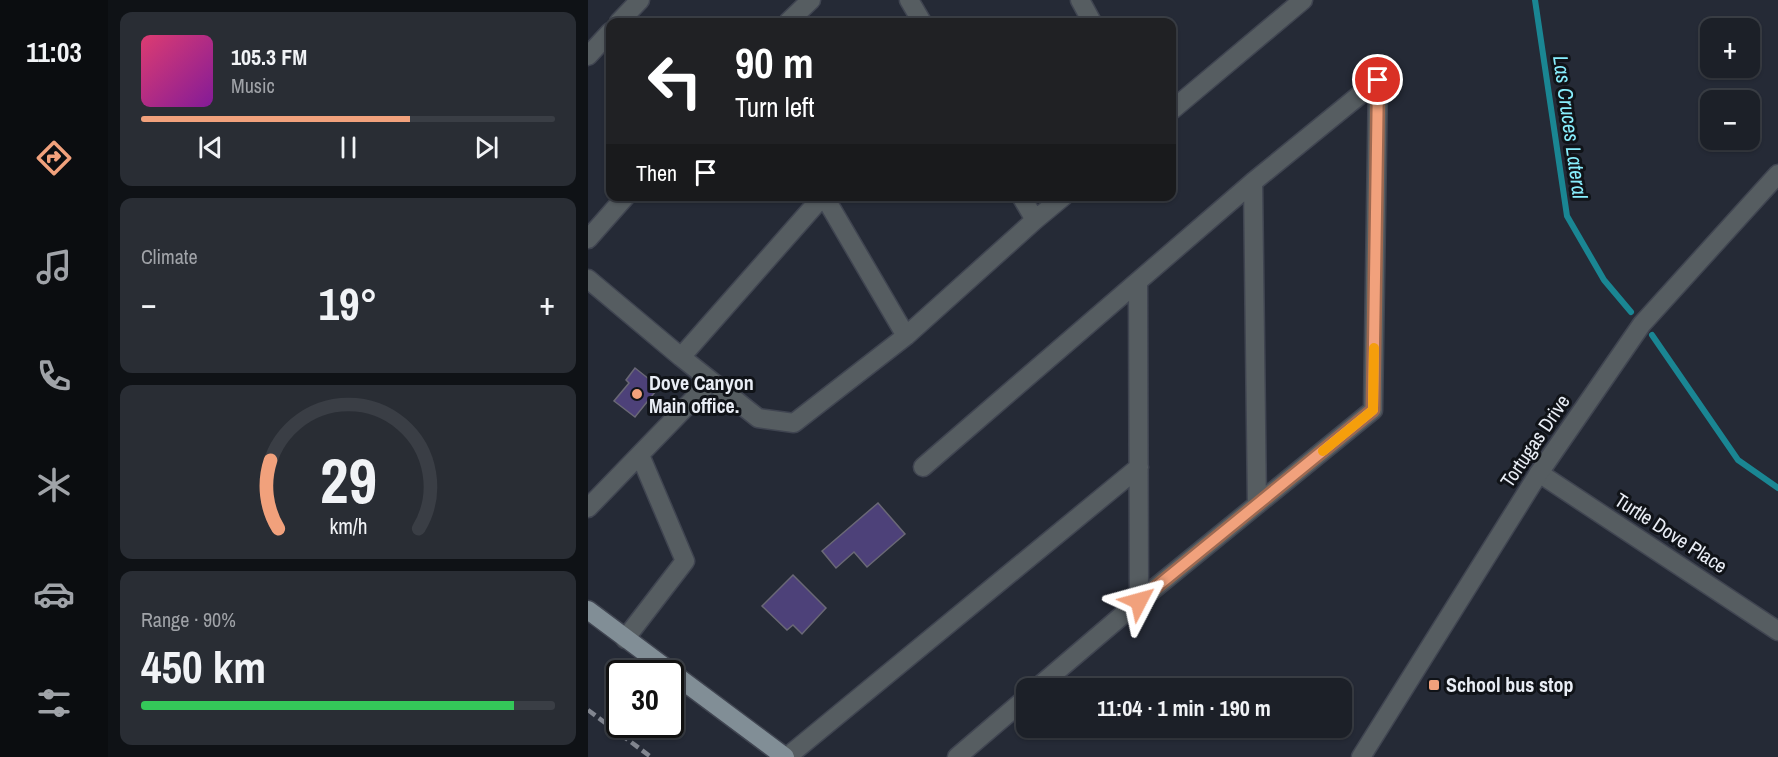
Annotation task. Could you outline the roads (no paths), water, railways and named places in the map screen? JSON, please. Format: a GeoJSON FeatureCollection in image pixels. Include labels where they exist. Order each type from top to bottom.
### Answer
{"type":"FeatureCollection","features":[{"type":"Feature","properties":{"kind":"main road"},"geometry":{"type":"LineString","coordinates":[[588,610],[786,757]]}},
{"type":"Feature","properties":{"kind":"street"},"geometry":{"type":"LineString","coordinates":[[623,18],[640,0]]}},
{"type":"Feature","properties":{"kind":"street"},"geometry":{"type":"LineString","coordinates":[[792,18],[811,0]]}},
{"type":"Feature","properties":{"kind":"street"},"geometry":{"type":"LineString","coordinates":[[909,0],[920,18]]}},
{"type":"Feature","properties":{"kind":"street"},"geometry":{"type":"LineString","coordinates":[[1080,0],[1090,18]]}},
{"type":"Feature","properties":{"kind":"street"},"geometry":{"type":"LineString","coordinates":[[1176,106],[1292,4]]}},
{"type":"Feature","properties":{"kind":"street"},"geometry":{"type":"LineString","coordinates":[[588,56],[606,36]]}},
{"type":"Feature","properties":{"kind":"street"},"geometry":{"type":"LineString","coordinates":[[923,467],[1253,182],[1378,80],[1373,410],[1139,601],[1049,678]]}},
{"type":"Feature","properties":{"kind":"street"},"geometry":{"type":"LineString","coordinates":[[1253,182],[1257,505]]}},
{"type":"Feature","properties":{"kind":"street","name":"Tortugas Drive"},"geometry":{"type":"LineString","coordinates":[[1361,757],[1539,473],[1642,324],[1775,183]]}},
{"type":"Feature","properties":{"kind":"street"},"geometry":{"type":"LineString","coordinates":[[588,239],[622,201]]}},
{"type":"Feature","properties":{"kind":"street"},"geometry":{"type":"LineString","coordinates":[[681,357],[820,201]]}},
{"type":"Feature","properties":{"kind":"street"},"geometry":{"type":"LineString","coordinates":[[827,201],[906,336]]}},
{"type":"Feature","properties":{"kind":"street"},"geometry":{"type":"LineString","coordinates":[[1025,201],[1035,219]]}},
{"type":"Feature","properties":{"kind":"street"},"geometry":{"type":"LineString","coordinates":[[588,279],[758,418],[794,423],[906,336],[1058,201]]}},
{"type":"Feature","properties":{"kind":"street"},"geometry":{"type":"LineString","coordinates":[[1138,282],[1139,601]]}},
{"type":"Feature","properties":{"kind":"street"},"geometry":{"type":"LineString","coordinates":[[588,508],[711,381]]}},
{"type":"Feature","properties":{"kind":"street"},"geometry":{"type":"LineString","coordinates":[[625,639],[685,561],[640,455]]}},
{"type":"Feature","properties":{"kind":"street"},"geometry":{"type":"LineString","coordinates":[[786,757],[1139,467]]}},
{"type":"Feature","properties":{"kind":"street","name":"Turtle Dove Place"},"geometry":{"type":"LineString","coordinates":[[1539,473],[1778,631]]}},
{"type":"Feature","properties":{"kind":"street"},"geometry":{"type":"LineString","coordinates":[[957,757],[1016,707]]}},
{"type":"Feature","properties":{"kind":"waterway","name":"Las Cruces Lateral"},"geometry":{"type":"LineString","coordinates":[[1535,0],[1567,216],[1604,280],[1631,312]]}},
{"type":"Feature","properties":{"kind":"waterway","name":"Las Cruces Lateral"},"geometry":{"type":"LineString","coordinates":[[1652,335],[1738,460],[1778,488]]}},
{"type":"Feature","properties":{"kind":"railway"},"geometry":{"type":"LineString","coordinates":[[588,710],[651,757]]}},
{"type":"Feature","properties":{"kind":"place","name":"Dove Canyon Main office."},"geometry":{"type":"Point","coordinates":[637,394]}},
{"type":"Feature","properties":{"kind":"place","name":"School bus stop"},"geometry":{"type":"Point","coordinates":[1434,685]}}]}
